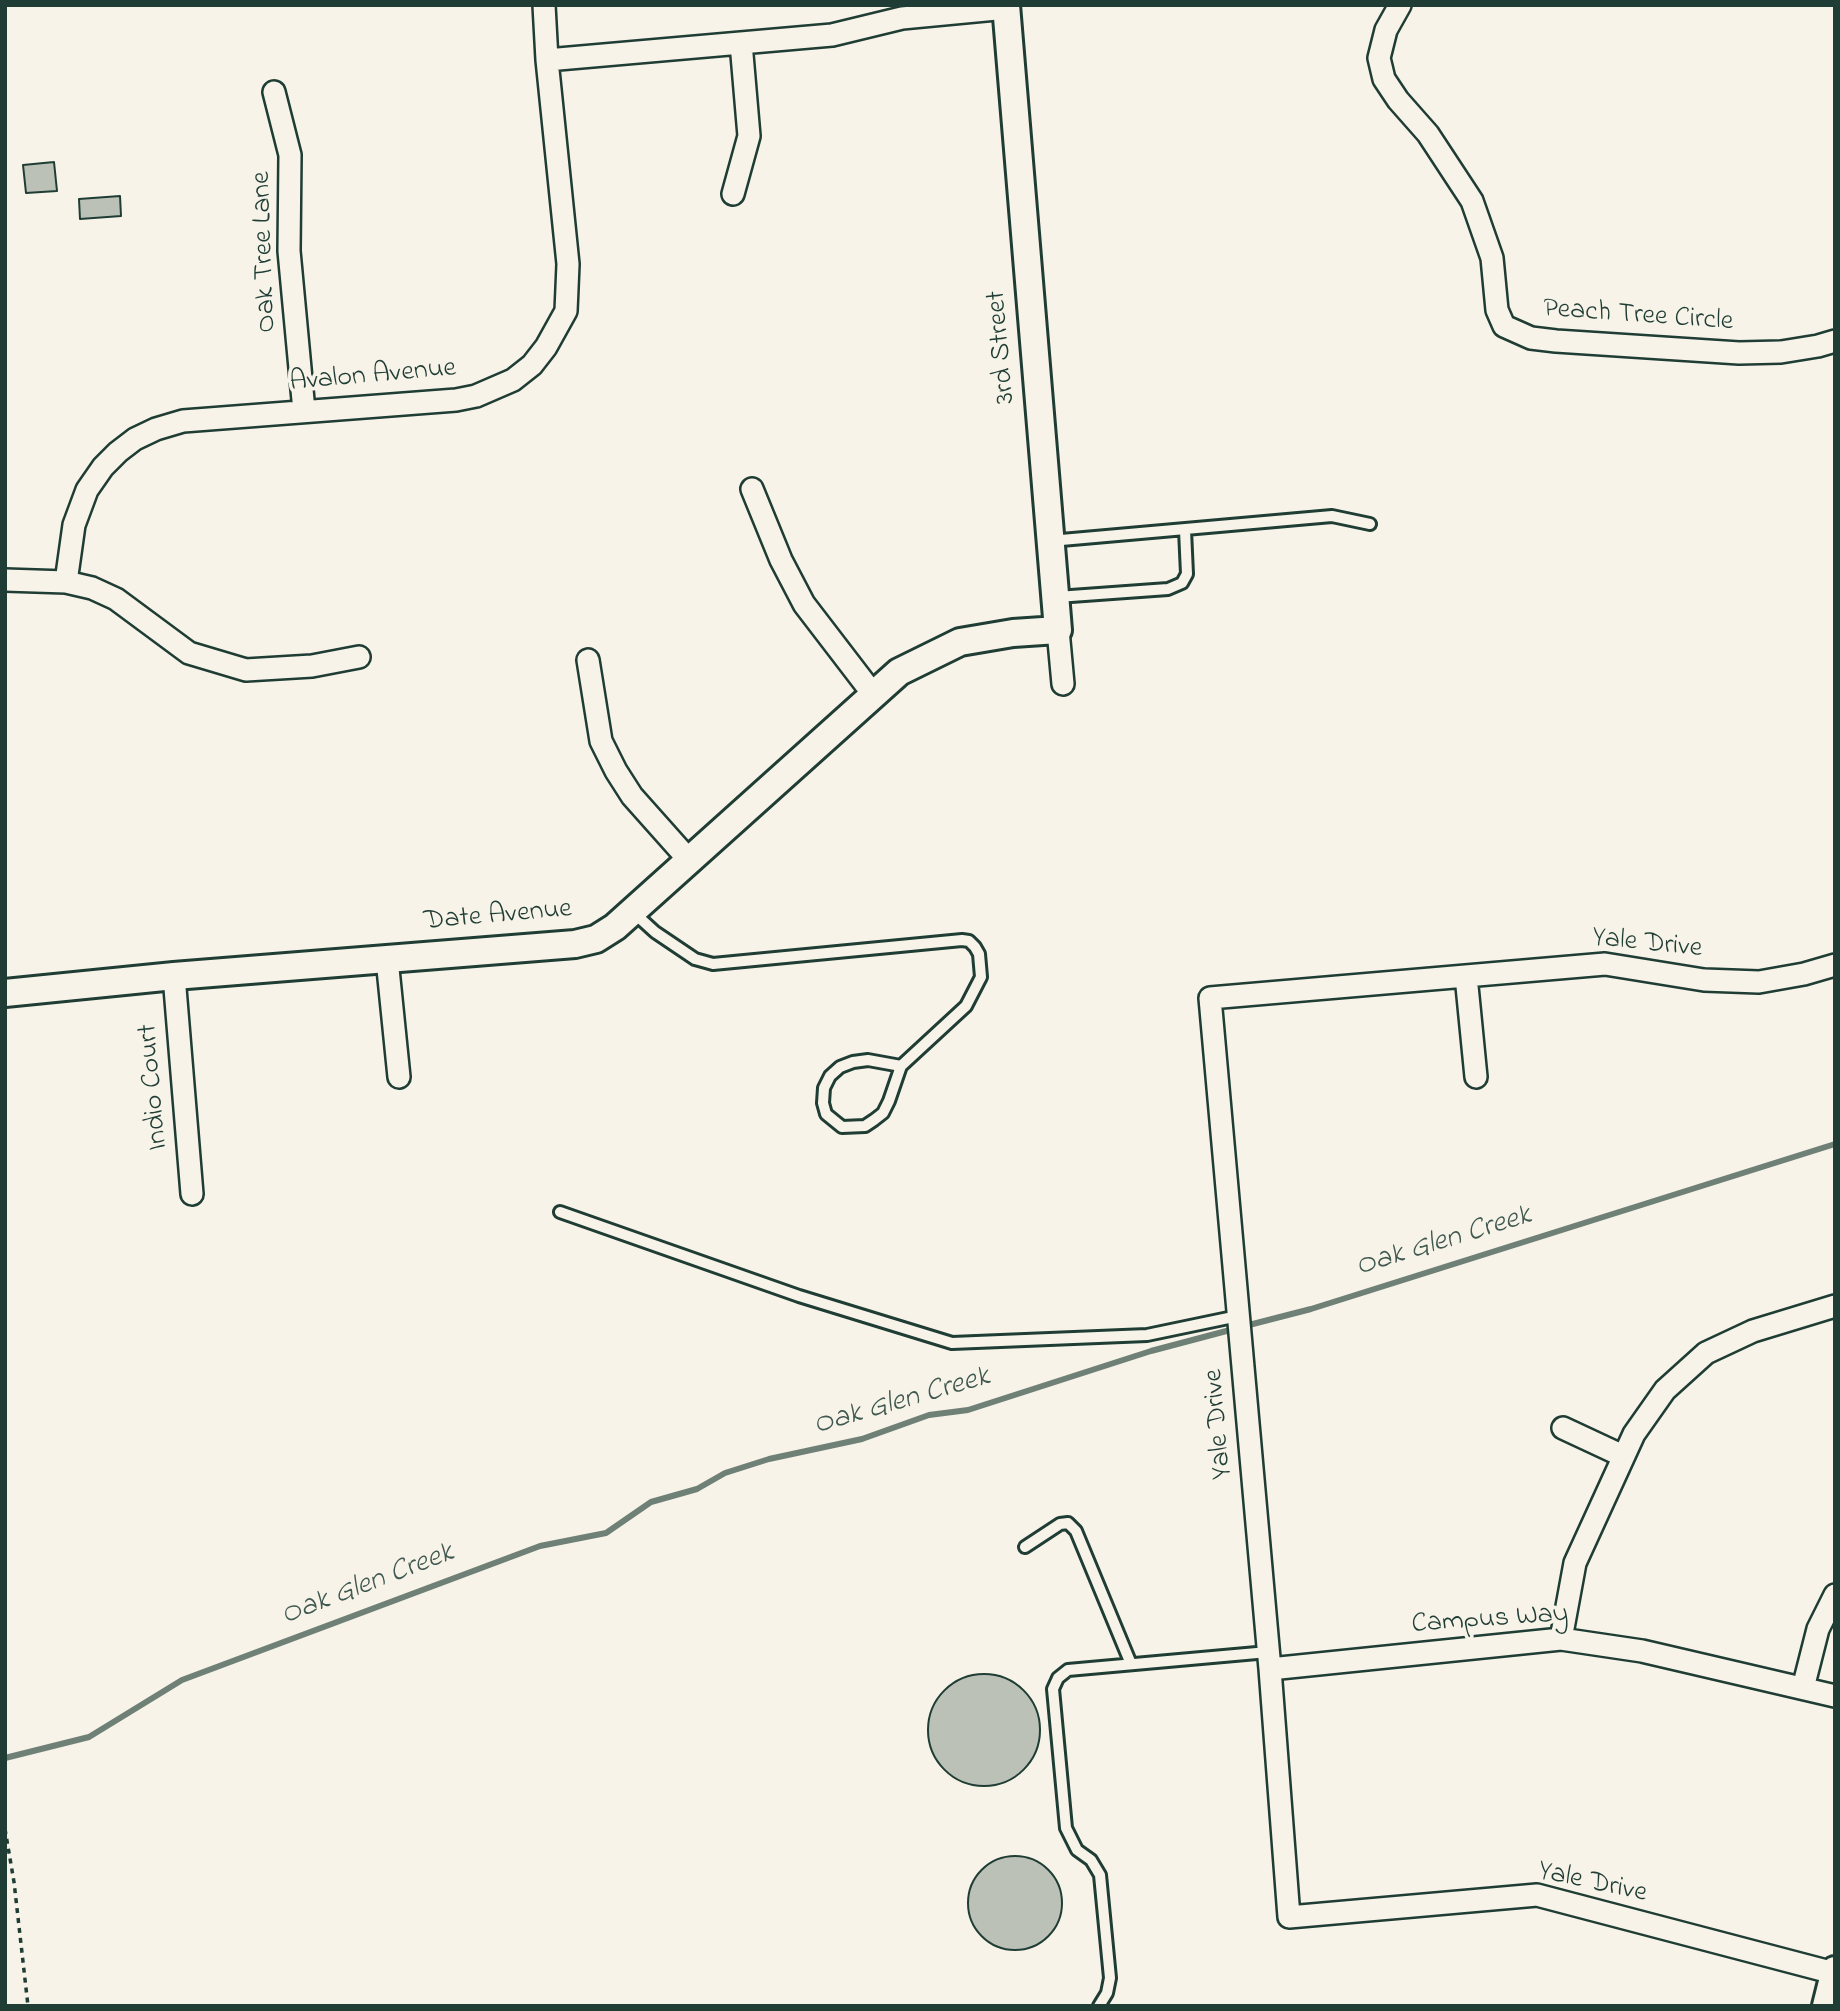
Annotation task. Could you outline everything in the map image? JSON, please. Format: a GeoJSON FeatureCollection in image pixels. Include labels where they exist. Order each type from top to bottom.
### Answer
{"type":"FeatureCollection","features":[{"type":"Feature","properties":{"kind":"street","name":"Avalon Avenue"},"geometry":{"type":"LineString","coordinates":[[66,582],[74,525],[83,498],[103,467],[135,439],[156,429],[183,421],[456,400],[476,396],[513,380],[532,365],[546,348],[566,311],[568,264],[544,5]]}},
{"type":"Feature","properties":{"kind":"street","name":"Peach Tree Circle"},"geometry":{"type":"LineString","coordinates":[[1400,5],[1386,30],[1379,58],[1384,79],[1398,100],[1428,134],[1472,201],[1492,258],[1497,310],[1504,326],[1515,333],[1543,340],[1739,353],[1781,352],[1835,341]]}},
{"type":"Feature","properties":{"kind":"street"},"geometry":{"type":"LineString","coordinates":[[547,60],[832,35],[902,18],[1007,7]]}},
{"type":"Feature","properties":{"kind":"street","name":"3rd Street"},"geometry":{"type":"LineString","coordinates":[[1007,7],[1063,684]]}},
{"type":"Feature","properties":{"kind":"street"},"geometry":{"type":"LineString","coordinates":[[733,194],[749,135],[741,43]]}},
{"type":"Feature","properties":{"kind":"street","name":"Oak Tree Lane"},"geometry":{"type":"LineString","coordinates":[[274,92],[290,155],[289,251],[304,411]]}},
{"type":"Feature","properties":{"kind":"street"},"geometry":{"type":"LineString","coordinates":[[752,489],[781,560],[804,604],[873,694]]}},
{"type":"Feature","properties":{"kind":"street"},"geometry":{"type":"LineString","coordinates":[[5,580],[66,582],[92,587],[116,599],[189,653],[246,670],[312,666],[359,657]]}},
{"type":"Feature","properties":{"kind":"street","name":"Date Avenue"},"geometry":{"type":"LineString","coordinates":[[5,993],[173,976],[575,944],[596,939],[633,912],[899,672],[960,642],[1013,633],[1058,630]]}},
{"type":"Feature","properties":{"kind":"street"},"geometry":{"type":"LineString","coordinates":[[588,660],[601,741],[632,796],[690,860]]}},
{"type":"Feature","properties":{"kind":"street"},"geometry":{"type":"LineString","coordinates":[[387,958],[399,1077]]}},
{"type":"Feature","properties":{"kind":"street","name":"Yale Drive"},"geometry":{"type":"LineString","coordinates":[[1834,1972],[1537,1895],[1289,1917],[1210,998],[1605,964],[1704,980],[1759,982],[1835,965]]}},
{"type":"Feature","properties":{"kind":"street","name":"Indio Court"},"geometry":{"type":"LineString","coordinates":[[173,976],[192,1194]]}},
{"type":"Feature","properties":{"kind":"street"},"geometry":{"type":"LineString","coordinates":[[1466,976],[1476,1077]]}},
{"type":"Feature","properties":{"kind":"street"},"geometry":{"type":"LineString","coordinates":[[1561,1639],[1575,1563],[1634,1434],[1665,1390],[1706,1353],[1753,1331],[1835,1306]]}},
{"type":"Feature","properties":{"kind":"street"},"geometry":{"type":"LineString","coordinates":[[1563,1428],[1623,1456]]}},
{"type":"Feature","properties":{"kind":"street"},"geometry":{"type":"LineString","coordinates":[[1803,1688],[1818,1629],[1835,1595]]}},
{"type":"Feature","properties":{"kind":"street","name":"Campus Way"},"geometry":{"type":"LineString","coordinates":[[1269,1661],[1561,1639],[1642,1651],[1835,1696]]}},
{"type":"Feature","properties":{"kind":"street"},"geometry":{"type":"LineString","coordinates":[[1826,2006],[1834,1972]]}},
{"type":"Feature","properties":{"kind":"lane"},"geometry":{"type":"LineString","coordinates":[[1050,541],[1332,516],[1370,524]]}},
{"type":"Feature","properties":{"kind":"lane"},"geometry":{"type":"LineString","coordinates":[[1054,597],[1168,589],[1182,583],[1187,573],[1185,530]]}},
{"type":"Feature","properties":{"kind":"lane"},"geometry":{"type":"LineString","coordinates":[[633,912],[655,933],[695,959],[713,964],[969,941],[975,947],[981,965],[981,977],[975,992],[966,1006],[901,1066],[883,1113],[854,1128],[842,1127],[826,1114],[823,1103],[824,1088],[830,1076],[840,1068],[853,1062],[868,1060],[901,1066]]}},
{"type":"Feature","properties":{"kind":"lane"},"geometry":{"type":"LineString","coordinates":[[560,1212],[799,1296],[952,1343],[1147,1335],[1238,1316]]}},
{"type":"Feature","properties":{"kind":"lane"},"geometry":{"type":"LineString","coordinates":[[1025,1547],[1060,1524],[1068,1523],[1076,1531],[1131,1664]]}},
{"type":"Feature","properties":{"kind":"lane"},"geometry":{"type":"LineString","coordinates":[[1099,2006],[1107,1993],[1110,1978],[1100,1875],[1091,1860],[1077,1850],[1066,1829],[1053,1689],[1058,1678],[1068,1670],[1131,1664],[1269,1661]]}},
{"type":"Feature","properties":{"kind":"path"},"geometry":{"type":"LineString","coordinates":[[5,1829],[28,2006]]}},
{"type":"Feature","properties":{"kind":"building"},"geometry":{"type":"Polygon","coordinates":[[[54,162],[57,191],[26,193],[23,165],[54,162]]]}},
{"type":"Feature","properties":{"kind":"building"},"geometry":{"type":"Polygon","coordinates":[[[120,196],[121,216],[80,219],[79,199],[120,196]]]}},
{"type":"Feature","properties":{"kind":"building"},"geometry":{"type":"Polygon","coordinates":[[[984,1674],[1005,1678],[1024,1690],[1036,1709],[1040,1730],[1036,1751],[1024,1770],[1005,1782],[984,1786],[963,1782],[944,1770],[932,1751],[928,1730],[932,1709],[944,1690],[963,1678],[984,1674]]]}},
{"type":"Feature","properties":{"kind":"building"},"geometry":{"type":"Polygon","coordinates":[[[1015,1856],[1033,1860],[1048,1870],[1058,1885],[1062,1903],[1058,1921],[1048,1936],[1033,1946],[1015,1950],[997,1946],[982,1936],[972,1921],[968,1903],[972,1885],[982,1870],[997,1860],[1015,1856]]]}},
{"type":"Feature","properties":{"kind":"waterway","name":"Oak Glen Creek"},"geometry":{"type":"LineString","coordinates":[[1245,1326],[1311,1309],[1835,1144]]}},
{"type":"Feature","properties":{"kind":"waterway","name":"Oak Glen Creek"},"geometry":{"type":"LineString","coordinates":[[5,1758],[89,1737],[182,1680],[540,1546],[606,1533],[651,1502],[697,1489],[725,1473],[769,1459],[862,1439],[929,1415],[968,1410],[1151,1351],[1234,1329]]}}]}
